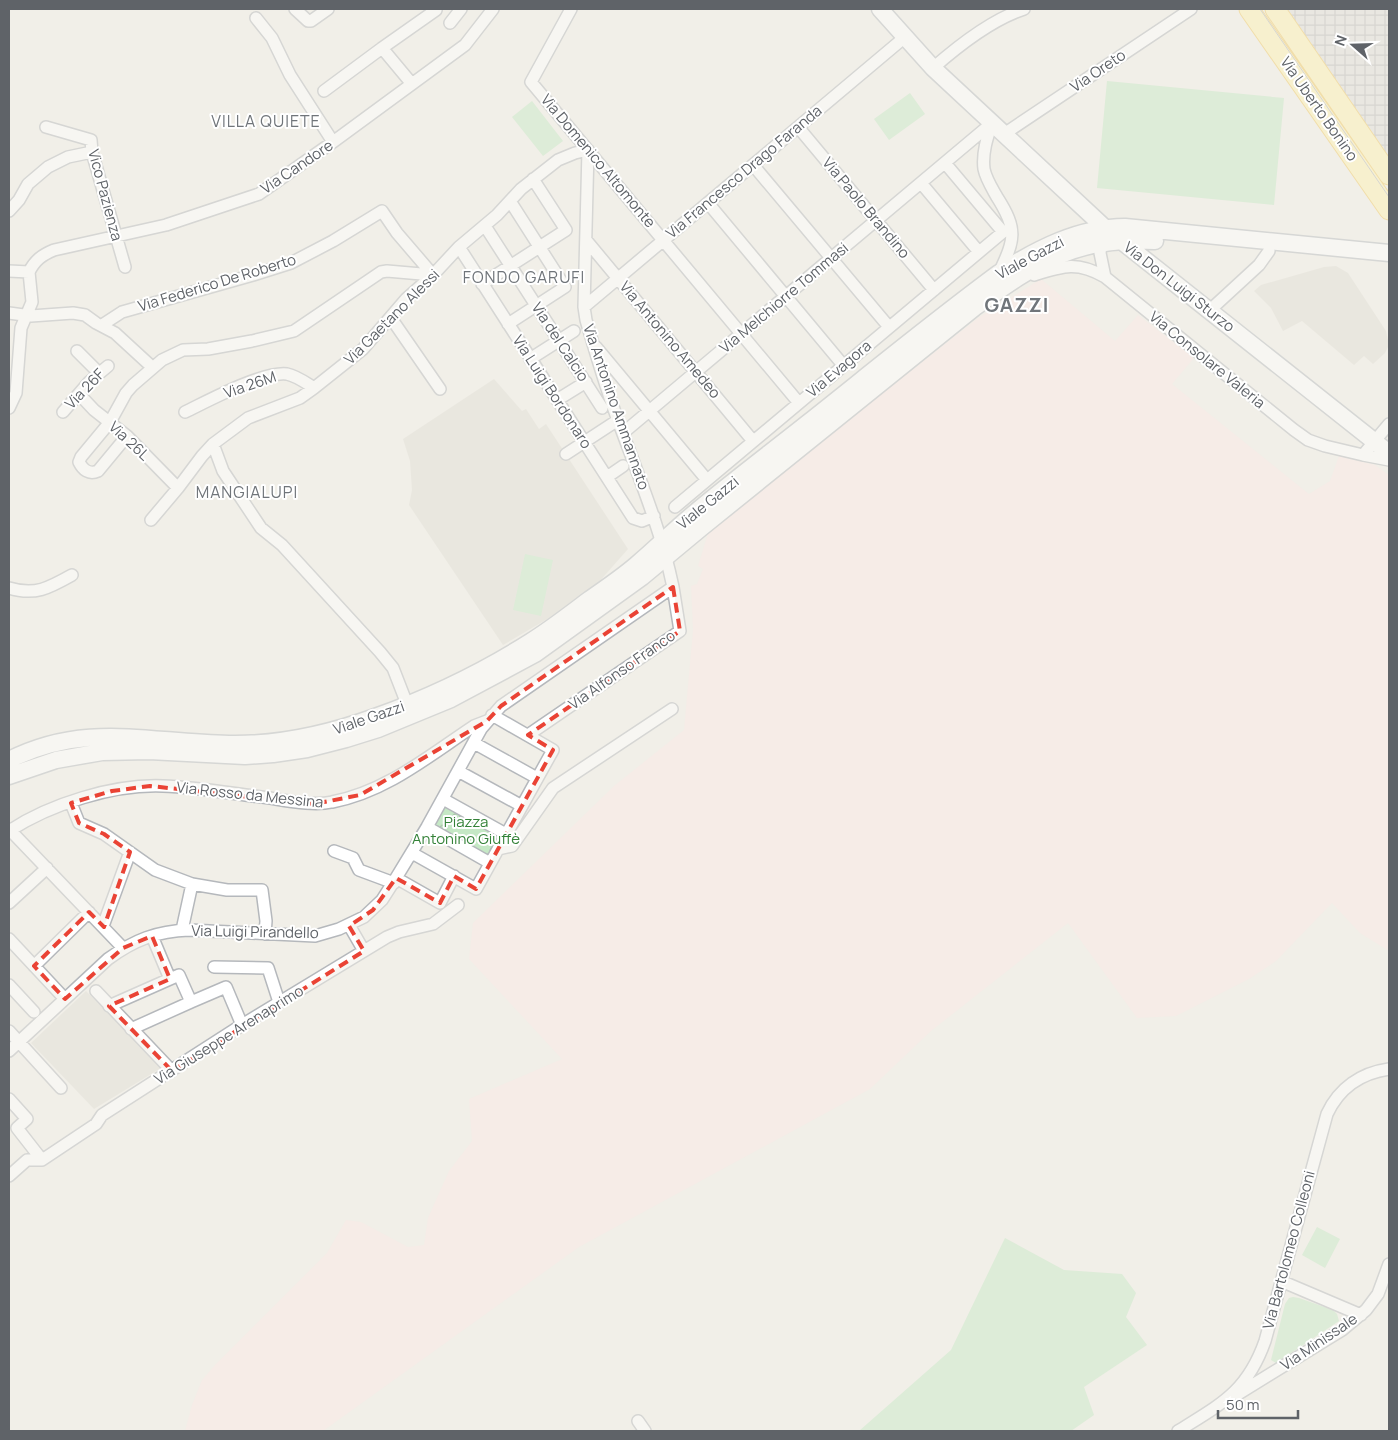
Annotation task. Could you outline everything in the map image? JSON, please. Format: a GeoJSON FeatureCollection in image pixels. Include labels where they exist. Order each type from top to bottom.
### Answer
{"type":"FeatureCollection","features":[{"type":"Feature","properties":{"kind":"main road"},"geometry":{"type":"LineString","coordinates":[[880,9],[933,68],[998,128],[1103,236]]}},
{"type":"Feature","properties":{"kind":"main road","name":"Via Uberto Bonino"},"geometry":{"type":"LineString","coordinates":[[1249,9],[1389,210]]}},
{"type":"Feature","properties":{"kind":"main road","name":"Via Uberto Bonino"},"geometry":{"type":"LineString","coordinates":[[1275,9],[1389,175]]}},
{"type":"Feature","properties":{"kind":"main road","name":"Viale Gazzi"},"geometry":{"type":"LineString","coordinates":[[10,759],[52,744],[101,736],[228,744],[288,740],[343,728],[407,704],[477,673],[528,643],[634,566],[664,550],[967,314],[1018,277],[1043,262],[1125,227],[1387,254]]}},
{"type":"Feature","properties":{"kind":"main road","name":"Viale Gazzi"},"geometry":{"type":"LineString","coordinates":[[9,776],[71,756],[102,752],[148,750],[227,756],[273,754],[323,746],[378,729],[451,699],[535,654],[635,583],[700,509],[959,303],[999,273],[1035,252],[1080,233],[1119,240],[1169,241],[1269,251],[1387,254]]}},
{"type":"Feature","properties":{"kind":"main road","name":"Via Don Luigi Sturzo"},"geometry":{"type":"LineString","coordinates":[[1119,240],[1374,442]]}},
{"type":"Feature","properties":{"kind":"main road"},"geometry":{"type":"LineString","coordinates":[[1374,442],[1389,453]]}},
{"type":"Feature","properties":{"kind":"street"},"geometry":{"type":"LineString","coordinates":[[295,9],[308,21],[311,21],[328,9]]}},
{"type":"Feature","properties":{"kind":"street"},"geometry":{"type":"LineString","coordinates":[[450,23],[461,9]]}},
{"type":"Feature","properties":{"kind":"street","name":"Via Candore"},"geometry":{"type":"LineString","coordinates":[[30,272],[34,263],[39,258],[54,250],[166,225],[259,194],[334,142],[465,45],[493,9]]}},
{"type":"Feature","properties":{"kind":"street","name":"Via Domenico Altomonte"},"geometry":{"type":"LineString","coordinates":[[571,9],[531,82],[799,403]]}},
{"type":"Feature","properties":{"kind":"street"},"geometry":{"type":"LineString","coordinates":[[933,68],[1005,16],[1024,9]]}},
{"type":"Feature","properties":{"kind":"street","name":"Via Oreto"},"geometry":{"type":"LineString","coordinates":[[945,163],[998,128],[1191,9]]}},
{"type":"Feature","properties":{"kind":"street"},"geometry":{"type":"LineString","coordinates":[[324,91],[436,10]]}},
{"type":"Feature","properties":{"kind":"street"},"geometry":{"type":"LineString","coordinates":[[256,18],[272,38],[290,75],[334,142]]}},
{"type":"Feature","properties":{"kind":"street","name":"Via Francesco Drago Faranda"},"geometry":{"type":"LineString","coordinates":[[584,307],[905,37]]}},
{"type":"Feature","properties":{"kind":"street"},"geometry":{"type":"LineString","coordinates":[[382,48],[412,84]]}},
{"type":"Feature","properties":{"kind":"street","name":"Vico Pazienza"},"geometry":{"type":"LineString","coordinates":[[46,127],[91,140],[92,152],[125,266]]}},
{"type":"Feature","properties":{"kind":"street","name":"Via Paolo Brandino"},"geometry":{"type":"LineString","coordinates":[[798,127],[934,290]]}},
{"type":"Feature","properties":{"kind":"street"},"geometry":{"type":"LineString","coordinates":[[998,128],[986,143],[984,170],[988,182],[1009,217],[1013,232],[1010,247],[999,273]]}},
{"type":"Feature","properties":{"kind":"street","name":"Via Gaetano Alessi"},"geometry":{"type":"LineString","coordinates":[[151,520],[213,444],[248,418],[300,398],[314,388],[363,349],[406,299],[434,276],[459,248],[485,226],[533,179],[558,160],[588,150]]}},
{"type":"Feature","properties":{"kind":"street","name":"Via Antonino Ammannato"},"geometry":{"type":"LineString","coordinates":[[588,150],[584,307],[586,320],[622,433],[654,516],[664,550]]}},
{"type":"Feature","properties":{"kind":"street"},"geometry":{"type":"LineString","coordinates":[[9,211],[19,200],[28,184],[48,167],[68,157],[92,152]]}},
{"type":"Feature","properties":{"kind":"street","name":"Via Melchiorre Tommasi"},"geometry":{"type":"LineString","coordinates":[[622,433],[945,163]]}},
{"type":"Feature","properties":{"kind":"street","name":"Via Evagora"},"geometry":{"type":"LineString","coordinates":[[675,507],[1003,232],[945,163]]}},
{"type":"Feature","properties":{"kind":"street"},"geometry":{"type":"LineString","coordinates":[[753,165],[889,327]]}},
{"type":"Feature","properties":{"kind":"street"},"geometry":{"type":"LineString","coordinates":[[482,284],[566,230],[533,179]]}},
{"type":"Feature","properties":{"kind":"street"},"geometry":{"type":"LineString","coordinates":[[921,183],[979,252]]}},
{"type":"Feature","properties":{"kind":"street"},"geometry":{"type":"LineString","coordinates":[[508,324],[565,287],[510,201]]}},
{"type":"Feature","properties":{"kind":"street"},"geometry":{"type":"LineString","coordinates":[[708,203],[844,365]]}},
{"type":"Feature","properties":{"kind":"street","name":"Via Federico De Roberto"},"geometry":{"type":"LineString","coordinates":[[102,325],[122,312],[254,276],[291,262],[320,248],[382,211],[397,233],[434,276]]}},
{"type":"Feature","properties":{"kind":"street","name":"Via del Calcio"},"geometry":{"type":"LineString","coordinates":[[485,226],[602,408]]}},
{"type":"Feature","properties":{"kind":"street"},"geometry":{"type":"LineString","coordinates":[[1103,236],[1100,262],[1105,277]]}},
{"type":"Feature","properties":{"kind":"street","name":"Via Antonino Amedeo"},"geometry":{"type":"LineString","coordinates":[[586,240],[754,441]]}},
{"type":"Feature","properties":{"kind":"street","name":"Via Luigi Bordonaro"},"geometry":{"type":"LineString","coordinates":[[459,248],[633,518],[642,521],[654,516]]}},
{"type":"Feature","properties":{"kind":"street"},"geometry":{"type":"LineString","coordinates":[[1209,312],[1259,265],[1269,251]]}},
{"type":"Feature","properties":{"kind":"street","name":"Via Consolare Valeria"},"geometry":{"type":"LineString","coordinates":[[1018,277],[1035,275],[1071,265],[1092,269],[1105,277],[1308,440],[1325,446],[1389,460]]}},
{"type":"Feature","properties":{"kind":"street"},"geometry":{"type":"LineString","coordinates":[[9,271],[30,272],[32,302],[21,328],[16,393],[9,408]]}},
{"type":"Feature","properties":{"kind":"street"},"geometry":{"type":"LineString","coordinates":[[126,436],[98,471],[94,473],[88,472],[82,467],[79,462],[81,457],[110,422],[126,393],[152,367],[162,360],[183,350],[208,349],[294,331],[381,272],[434,276]]}},
{"type":"Feature","properties":{"kind":"street"},"geometry":{"type":"LineString","coordinates":[[9,313],[31,316],[79,313],[115,334],[152,367]]}},
{"type":"Feature","properties":{"kind":"street"},"geometry":{"type":"LineString","coordinates":[[391,318],[440,389]]}},
{"type":"Feature","properties":{"kind":"street"},"geometry":{"type":"LineString","coordinates":[[530,359],[574,330]]}},
{"type":"Feature","properties":{"kind":"street"},"geometry":{"type":"LineString","coordinates":[[593,342],[707,480]]}},
{"type":"Feature","properties":{"kind":"street","name":"Via 26F"},"geometry":{"type":"LineString","coordinates":[[63,412],[103,370],[77,351]]}},
{"type":"Feature","properties":{"kind":"street","name":"Via 26M"},"geometry":{"type":"LineString","coordinates":[[185,412],[269,376],[287,374],[314,388]]}},
{"type":"Feature","properties":{"kind":"street"},"geometry":{"type":"LineString","coordinates":[[558,400],[586,382]]}},
{"type":"Feature","properties":{"kind":"street","name":"Via 26L"},"geometry":{"type":"LineString","coordinates":[[79,394],[94,410],[126,436],[178,488]]}},
{"type":"Feature","properties":{"kind":"street"},"geometry":{"type":"LineString","coordinates":[[566,454],[618,420]]}},
{"type":"Feature","properties":{"kind":"street"},"geometry":{"type":"LineString","coordinates":[[1363,455],[1389,424]]}},
{"type":"Feature","properties":{"kind":"street"},"geometry":{"type":"LineString","coordinates":[[213,444],[222,471],[261,528],[282,545],[380,652],[393,668],[407,704]]}},
{"type":"Feature","properties":{"kind":"street"},"geometry":{"type":"LineString","coordinates":[[607,477],[624,466]]}},
{"type":"Feature","properties":{"kind":"street"},"geometry":{"type":"LineString","coordinates":[[664,550],[673,587]]}},
{"type":"Feature","properties":{"kind":"street"},"geometry":{"type":"LineString","coordinates":[[9,588],[21,591],[36,591],[45,589],[72,575]]}},
{"type":"Feature","properties":{"kind":"street","name":"Via Rosso da Messina"},"geometry":{"type":"LineString","coordinates":[[9,830],[33,817],[70,803],[107,792],[150,786],[207,790],[314,804],[360,795],[385,783],[489,718],[501,706],[673,587]]}},
{"type":"Feature","properties":{"kind":"street","name":"Via Alfonso Franco"},"geometry":{"type":"LineString","coordinates":[[528,735],[680,631],[673,587]]}},
{"type":"Feature","properties":{"kind":"street"},"geometry":{"type":"LineString","coordinates":[[498,849],[512,846],[553,788],[672,709]]}},
{"type":"Feature","properties":{"kind":"street"},"geometry":{"type":"LineString","coordinates":[[412,853],[476,888],[553,750],[528,735],[489,718]]}},
{"type":"Feature","properties":{"kind":"street","name":"Via Luigi Pirandello"},"geometry":{"type":"LineString","coordinates":[[9,1051],[108,959],[141,938],[182,930],[315,936],[325,934],[364,918],[373,910],[412,853],[489,718]]}},
{"type":"Feature","properties":{"kind":"street"},"geometry":{"type":"LineString","coordinates":[[474,743],[537,778]]}},
{"type":"Feature","properties":{"kind":"street"},"geometry":{"type":"LineString","coordinates":[[9,782],[60,765],[103,757],[130,756],[148,750]]}},
{"type":"Feature","properties":{"kind":"street"},"geometry":{"type":"LineString","coordinates":[[458,771],[522,806]]}},
{"type":"Feature","properties":{"kind":"street"},"geometry":{"type":"LineString","coordinates":[[443,799],[506,834]]}},
{"type":"Feature","properties":{"kind":"street"},"geometry":{"type":"LineString","coordinates":[[70,803],[79,823],[104,834],[155,870],[192,884],[227,890],[262,890],[266,921],[265,934]]}},
{"type":"Feature","properties":{"kind":"street"},"geometry":{"type":"LineString","coordinates":[[427,827],[490,863]]}},
{"type":"Feature","properties":{"kind":"street"},"geometry":{"type":"LineString","coordinates":[[9,830],[123,948]]}},
{"type":"Feature","properties":{"kind":"street"},"geometry":{"type":"LineString","coordinates":[[334,851],[354,858],[359,870],[395,880],[440,903],[454,876]]}},
{"type":"Feature","properties":{"kind":"street"},"geometry":{"type":"LineString","coordinates":[[103,926],[130,852]]}},
{"type":"Feature","properties":{"kind":"street"},"geometry":{"type":"LineString","coordinates":[[11,897],[47,868]]}},
{"type":"Feature","properties":{"kind":"street"},"geometry":{"type":"LineString","coordinates":[[182,930],[192,884]]}},
{"type":"Feature","properties":{"kind":"street","name":"Via Giuseppe Arenaprimo"},"geometry":{"type":"LineString","coordinates":[[9,1176],[27,1160],[42,1160],[96,1124],[102,1115],[242,1024],[364,951],[399,932],[433,924],[458,905]]}},
{"type":"Feature","properties":{"kind":"street"},"geometry":{"type":"LineString","coordinates":[[34,966],[89,912]]}},
{"type":"Feature","properties":{"kind":"street"},"geometry":{"type":"LineString","coordinates":[[349,925],[364,951]]}},
{"type":"Feature","properties":{"kind":"street"},"geometry":{"type":"LineString","coordinates":[[152,936],[170,979]]}},
{"type":"Feature","properties":{"kind":"street"},"geometry":{"type":"LineString","coordinates":[[10,942],[65,999]]}},
{"type":"Feature","properties":{"kind":"street"},"geometry":{"type":"LineString","coordinates":[[214,967],[268,968],[279,1002]]}},
{"type":"Feature","properties":{"kind":"street"},"geometry":{"type":"LineString","coordinates":[[109,1006],[180,975],[191,1002]]}},
{"type":"Feature","properties":{"kind":"street"},"geometry":{"type":"LineString","coordinates":[[9,985],[34,1012]]}},
{"type":"Feature","properties":{"kind":"street"},"geometry":{"type":"LineString","coordinates":[[131,1029],[226,987],[242,1024]]}},
{"type":"Feature","properties":{"kind":"street"},"geometry":{"type":"LineString","coordinates":[[96,991],[172,1071]]}},
{"type":"Feature","properties":{"kind":"street"},"geometry":{"type":"LineString","coordinates":[[9,1031],[61,1088]]}},
{"type":"Feature","properties":{"kind":"street","name":"Via Bartolomeo Colleoni"},"geometry":{"type":"LineString","coordinates":[[1178,1431],[1226,1400],[1246,1379],[1260,1352],[1322,1129],[1330,1108],[1340,1093],[1352,1083],[1368,1074],[1389,1069]]}},
{"type":"Feature","properties":{"kind":"street"},"geometry":{"type":"LineString","coordinates":[[9,1100],[27,1119],[17,1128],[42,1160]]}},
{"type":"Feature","properties":{"kind":"street","name":"Via Minissale"},"geometry":{"type":"LineString","coordinates":[[1226,1400],[1335,1335],[1360,1315],[1374,1302],[1389,1264]]}},
{"type":"Feature","properties":{"kind":"street"},"geometry":{"type":"LineString","coordinates":[[1281,1281],[1360,1315]]}},
{"type":"Feature","properties":{"kind":"highlighted area"},"geometry":{"type":"Polygon","coordinates":[[[673,587],[680,631],[528,735],[553,750],[476,889],[454,876],[440,903],[396,878],[373,910],[349,926],[364,951],[172,1071],[109,1006],[170,979],[152,936],[123,948],[65,999],[34,966],[89,912],[104,927],[130,852],[104,834],[79,823],[71,803],[112,791],[150,786],[314,804],[360,795],[487,721],[501,706],[673,587]]]}},
{"type":"Feature","properties":{"kind":"shaded area"},"geometry":{"type":"Polygon","coordinates":[[[1272,9],[1389,9],[1389,181],[1272,9]]]}},
{"type":"Feature","properties":{"kind":"shaded area"},"geometry":{"type":"Polygon","coordinates":[[[1336,266],[1348,273],[1386,331],[1389,345],[1385,353],[1373,364],[1364,356],[1354,365],[1302,321],[1283,331],[1271,308],[1254,291],[1261,285],[1324,267],[1336,266]]]}},
{"type":"Feature","properties":{"kind":"shaded area"},"geometry":{"type":"Polygon","coordinates":[[[1041,279],[1115,341],[1138,315],[1194,358],[1172,384],[1309,494],[1330,481],[1339,456],[1375,465],[1389,475],[1389,951],[1360,933],[1332,903],[1276,961],[1249,979],[1176,1016],[1137,1018],[1068,923],[931,1031],[870,1089],[579,1247],[323,1431],[185,1431],[192,1405],[202,1380],[327,1253],[346,1220],[361,1222],[408,1247],[424,1245],[428,1218],[449,1171],[472,1141],[469,1099],[562,1059],[469,959],[473,923],[614,786],[684,730],[693,630],[691,586],[697,584],[703,569],[698,566],[709,530],[978,318],[1041,279]]]}},
{"type":"Feature","properties":{"kind":"shaded area"},"geometry":{"type":"Polygon","coordinates":[[[494,379],[522,411],[526,409],[539,429],[546,424],[628,549],[598,583],[561,611],[503,645],[409,505],[412,490],[410,461],[403,439],[494,379]]]}},
{"type":"Feature","properties":{"kind":"shaded area"},"geometry":{"type":"Polygon","coordinates":[[[86,991],[161,1068],[94,1109],[31,1043],[86,991]]]}},
{"type":"Feature","properties":{"kind":"green space"},"geometry":{"type":"Polygon","coordinates":[[[1107,81],[1284,98],[1274,205],[1097,188],[1107,81]]]}},
{"type":"Feature","properties":{"kind":"green space"},"geometry":{"type":"Polygon","coordinates":[[[910,93],[925,114],[889,140],[874,119],[910,93]]]}},
{"type":"Feature","properties":{"kind":"green space"},"geometry":{"type":"Polygon","coordinates":[[[532,101],[563,141],[543,156],[512,117],[532,101]]]}},
{"type":"Feature","properties":{"kind":"green space"},"geometry":{"type":"Polygon","coordinates":[[[525,554],[553,560],[541,616],[513,610],[525,554]]]}},
{"type":"Feature","properties":{"kind":"green space","name":"Piazza Antonino Giuffè"},"geometry":{"type":"Polygon","coordinates":[[[443,799],[506,834],[490,863],[427,827],[443,799]]]}},
{"type":"Feature","properties":{"kind":"green space"},"geometry":{"type":"Polygon","coordinates":[[[1317,1227],[1340,1239],[1325,1268],[1302,1255],[1317,1227]]]}},
{"type":"Feature","properties":{"kind":"green space"},"geometry":{"type":"Polygon","coordinates":[[[1005,1238],[1064,1270],[1122,1274],[1136,1293],[1126,1317],[1147,1345],[1084,1387],[1094,1415],[1071,1431],[859,1431],[951,1350],[1005,1238]]]}},
{"type":"Feature","properties":{"kind":"green space"},"geometry":{"type":"Polygon","coordinates":[[[1293,1297],[1333,1310],[1337,1314],[1339,1321],[1276,1363],[1271,1360],[1285,1304],[1289,1298],[1293,1297]]]}},
{"type":"Feature","properties":{"kind":"tram line"},"geometry":{"type":"LineString","coordinates":[[1260,9],[1389,197]]}},
{"type":"Feature","properties":{"kind":"district","name":"VILLA QUIETE"},"geometry":{"type":"Point","coordinates":[266,121]}},
{"type":"Feature","properties":{"kind":"district","name":"FONDO GARUFI"},"geometry":{"type":"Point","coordinates":[524,277]}},
{"type":"Feature","properties":{"kind":"district","name":"GAZZI"},"geometry":{"type":"Point","coordinates":[1017,305]}},
{"type":"Feature","properties":{"kind":"district","name":"MANGIALUPI"},"geometry":{"type":"Point","coordinates":[247,492]}}]}
